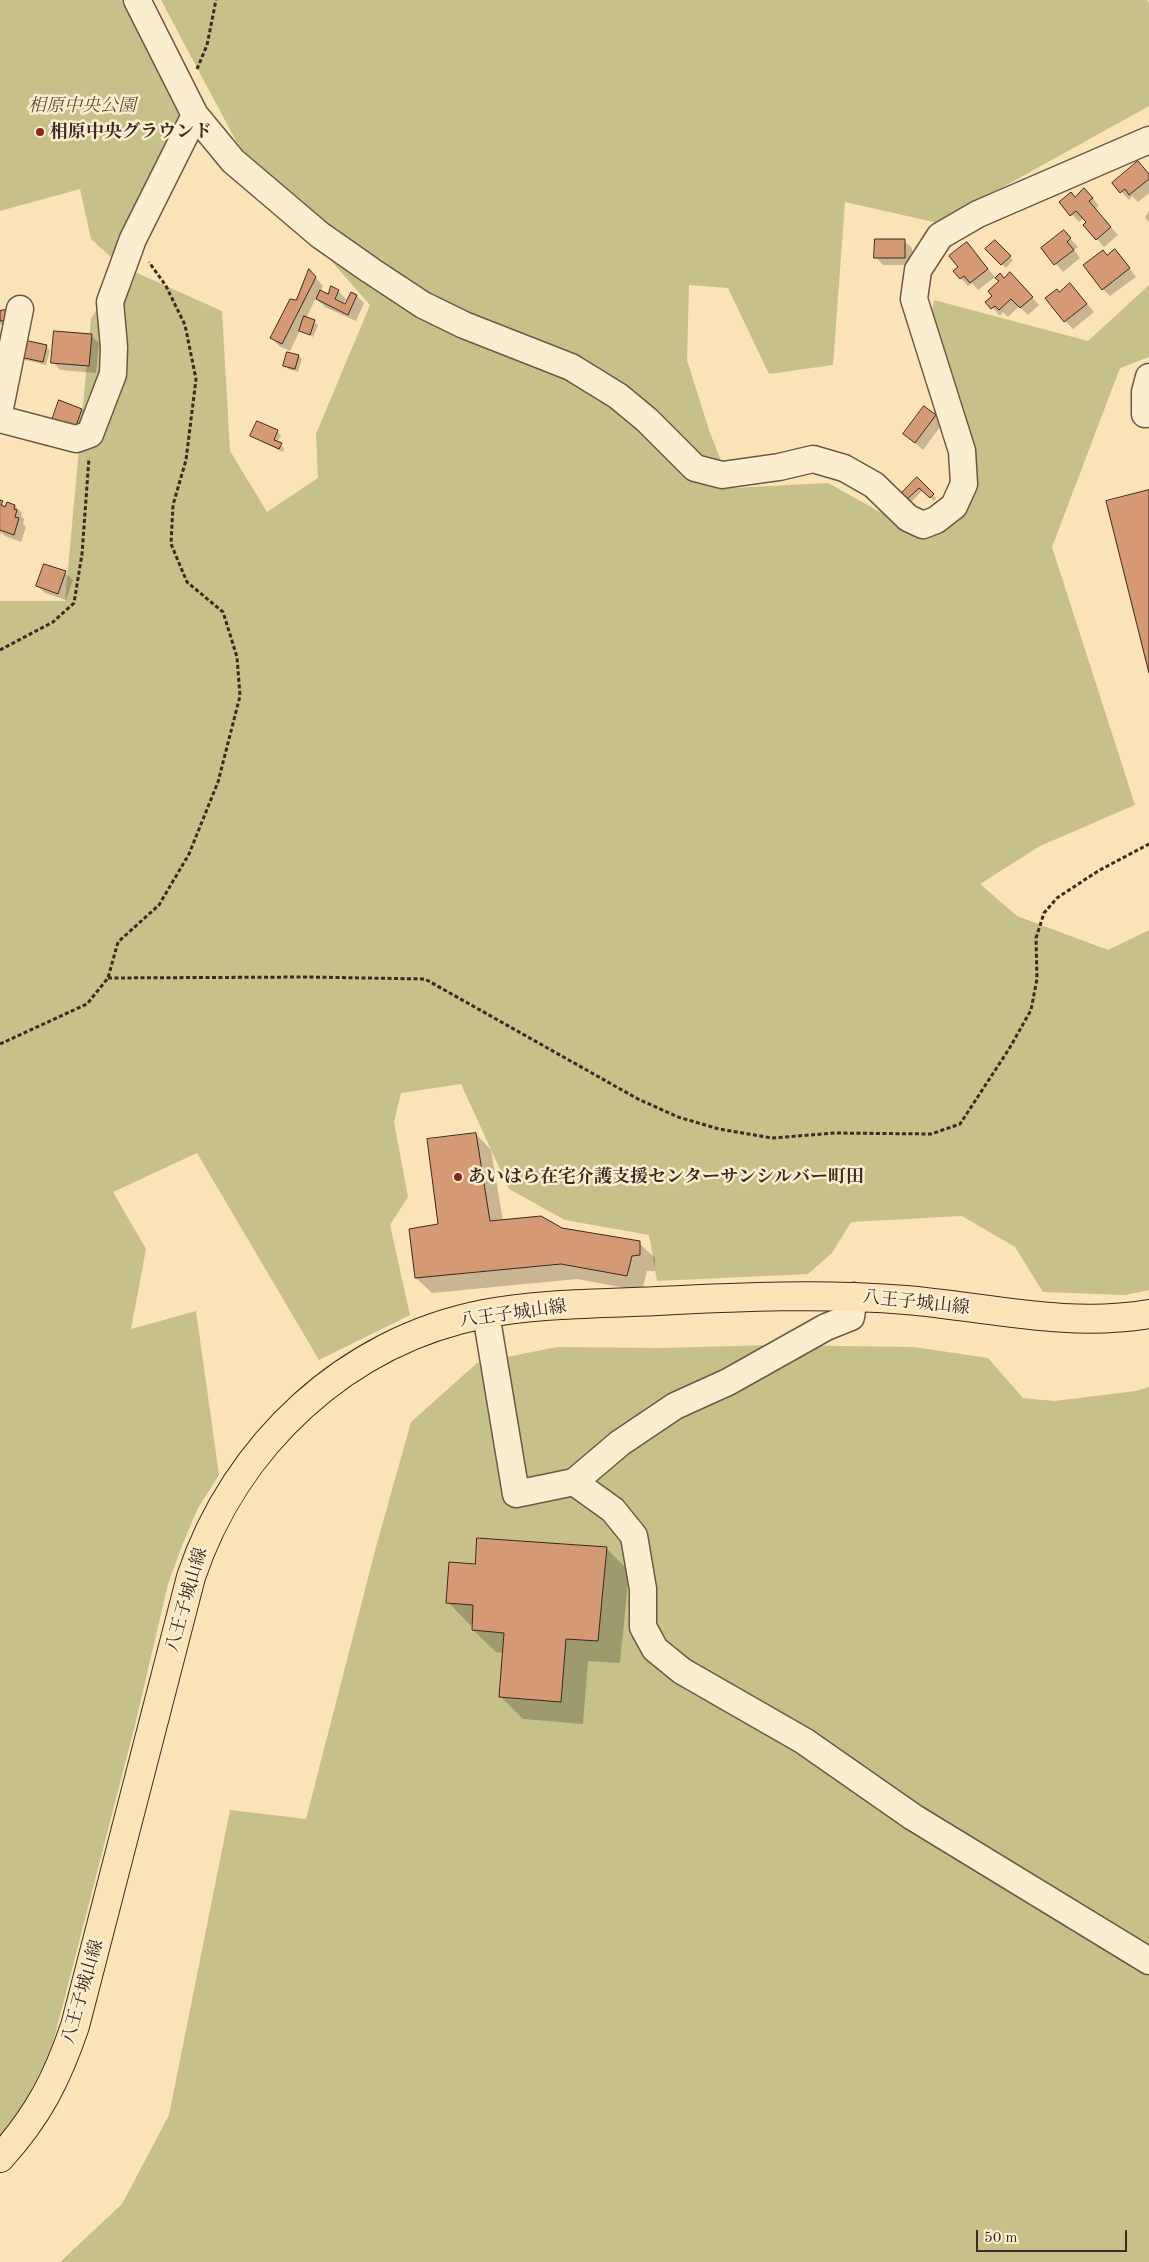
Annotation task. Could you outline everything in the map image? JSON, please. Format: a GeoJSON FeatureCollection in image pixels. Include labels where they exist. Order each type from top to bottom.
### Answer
{"type":"FeatureCollection","features":[{"type":"Feature","properties":{"kind":"main road","name":"八王子城山線"},"geometry":{"type":"LineString","coordinates":[[0,2158],[37,2113],[62,2065],[75,2026],[191,1577],[202,1545],[236,1482],[260,1450],[286,1420],[335,1378],[378,1352],[416,1334],[445,1324],[486,1314],[540,1307],[766,1295],[854,1296],[910,1300],[1042,1318],[1096,1320],[1149,1314]]}},
{"type":"Feature","properties":{"kind":"street"},"geometry":{"type":"LineString","coordinates":[[137,0],[191,106],[233,160],[274,198],[327,240],[423,305],[464,325],[570,366],[618,396],[647,420],[695,468],[722,475],[779,468],[813,459],[844,468],[874,485],[908,518],[923,525],[936,520],[954,506],[964,484],[962,451],[914,299],[918,270],[940,236],[978,214],[1149,140]]}},
{"type":"Feature","properties":{"kind":"street"},"geometry":{"type":"LineString","coordinates":[[0,418],[76,439],[90,434],[113,374],[114,347],[110,302],[133,239],[191,106]]}},
{"type":"Feature","properties":{"kind":"street"},"geometry":{"type":"LineString","coordinates":[[0,408],[20,308]]}},
{"type":"Feature","properties":{"kind":"street"},"geometry":{"type":"LineString","coordinates":[[1145,414],[1145,392],[1149,377]]}},
{"type":"Feature","properties":{"kind":"street"},"geometry":{"type":"LineString","coordinates":[[486,1314],[516,1494],[574,1482],[620,1443],[675,1406],[728,1382],[826,1327],[851,1317],[854,1296]]}},
{"type":"Feature","properties":{"kind":"street"},"geometry":{"type":"LineString","coordinates":[[574,1482],[613,1510],[634,1536],[642,1589],[643,1627],[655,1649],[682,1671],[804,1741],[921,1822],[997,1870],[1092,1924],[1149,1962]]}},
{"type":"Feature","properties":{"kind":"path"},"geometry":{"type":"LineString","coordinates":[[191,106],[207,45],[216,0]]}},
{"type":"Feature","properties":{"kind":"path"},"geometry":{"type":"LineString","coordinates":[[0,1044],[86,1004],[108,978],[118,942],[159,905],[189,854],[218,782],[240,696],[237,657],[223,612],[187,582],[171,544],[173,505],[186,460],[196,379],[185,325],[166,286],[133,239]]}},
{"type":"Feature","properties":{"kind":"path"},"geometry":{"type":"LineString","coordinates":[[0,650],[54,622],[74,603],[82,554],[90,434]]}},
{"type":"Feature","properties":{"kind":"path"},"geometry":{"type":"LineString","coordinates":[[108,978],[307,977],[425,979],[638,1099],[678,1117],[719,1129],[772,1138],[835,1133],[931,1134],[960,1124],[1009,1049],[1031,1010],[1037,979],[1036,938],[1044,913],[1057,898],[1149,844]]}},
{"type":"Feature","properties":{"kind":"green space","name":"相原中央公園"},"geometry":{"type":"Polygon","coordinates":[[[0,0],[122,0],[180,115],[111,257],[91,239],[80,189],[0,211],[0,0]]]}},
{"type":"Feature","properties":{"kind":"green space"},"geometry":{"type":"Polygon","coordinates":[[[161,0],[1147,0],[1149,3],[1149,106],[938,223],[845,202],[833,365],[769,374],[728,288],[689,285],[687,360],[710,433],[732,488],[828,483],[918,533],[971,467],[929,325],[934,300],[1088,341],[1149,285],[1149,357],[1120,368],[1052,547],[1135,805],[1040,846],[980,884],[1017,916],[1108,950],[1149,930],[1149,1290],[1125,1295],[1043,1292],[1015,1247],[962,1216],[851,1222],[832,1253],[808,1274],[657,1281],[649,1235],[565,1220],[509,1189],[461,1084],[401,1093],[394,1122],[408,1197],[390,1225],[410,1315],[319,1360],[197,1153],[113,1192],[146,1249],[131,1329],[196,1311],[219,1475],[198,1508],[168,1584],[135,1725],[53,2043],[30,2091],[0,2136],[0,601],[65,601],[91,318],[128,269],[222,311],[230,451],[267,512],[318,478],[316,434],[370,305],[326,255],[236,141],[161,0]]]}},
{"type":"Feature","properties":{"kind":"green space"},"geometry":{"type":"Polygon","coordinates":[[[770,1345],[914,1347],[988,1358],[1023,1398],[1054,1401],[1136,1391],[1149,1387],[1149,2262],[60,2262],[122,2204],[169,2115],[230,1810],[306,1819],[376,1547],[411,1422],[477,1363],[557,1347],[663,1348],[770,1345]]]}},
{"type":"Feature","properties":{"kind":"building"},"geometry":{"type":"Polygon","coordinates":[[[1138,161],[1149,174],[1149,179],[1129,195],[1125,189],[1120,193],[1112,183],[1138,161]]]}},
{"type":"Feature","properties":{"kind":"building"},"geometry":{"type":"Polygon","coordinates":[[[1084,188],[1093,198],[1089,201],[1111,227],[1096,240],[1083,225],[1086,222],[1076,211],[1070,216],[1059,202],[1071,192],[1075,197],[1084,188]]]}},
{"type":"Feature","properties":{"kind":"building"},"geometry":{"type":"Polygon","coordinates":[[[1064,230],[1071,238],[1067,242],[1074,250],[1054,265],[1041,248],[1064,230]]]}},
{"type":"Feature","properties":{"kind":"building"},"geometry":{"type":"Polygon","coordinates":[[[875,239],[905,239],[905,258],[874,258],[875,239]]]}},
{"type":"Feature","properties":{"kind":"building"},"geometry":{"type":"Polygon","coordinates":[[[995,240],[1011,256],[1001,265],[985,249],[995,240]]]}},
{"type":"Feature","properties":{"kind":"building"},"geometry":{"type":"Polygon","coordinates":[[[967,242],[988,269],[970,283],[964,276],[960,279],[953,271],[958,267],[949,256],[967,242]]]}},
{"type":"Feature","properties":{"kind":"building"},"geometry":{"type":"Polygon","coordinates":[[[1115,249],[1130,268],[1102,290],[1083,265],[1103,250],[1107,255],[1115,249]]]}},
{"type":"Feature","properties":{"kind":"building"},"geometry":{"type":"Polygon","coordinates":[[[309,269],[316,277],[282,344],[270,338],[290,299],[296,300],[309,269]]]}},
{"type":"Feature","properties":{"kind":"building"},"geometry":{"type":"Polygon","coordinates":[[[1010,272],[1033,297],[1020,308],[1011,299],[999,310],[995,306],[991,309],[985,302],[992,296],[988,291],[999,281],[995,278],[1000,273],[1004,278],[1010,272]]]}},
{"type":"Feature","properties":{"kind":"building"},"geometry":{"type":"Polygon","coordinates":[[[1070,283],[1087,304],[1064,322],[1045,298],[1057,289],[1059,292],[1070,283]]]}},
{"type":"Feature","properties":{"kind":"building"},"geometry":{"type":"Polygon","coordinates":[[[331,286],[339,290],[335,299],[345,304],[351,292],[357,295],[348,315],[316,299],[320,290],[328,294],[331,286]]]}},
{"type":"Feature","properties":{"kind":"building"},"geometry":{"type":"Polygon","coordinates":[[[5,310],[8,320],[0,321],[0,311],[5,310]]]}},
{"type":"Feature","properties":{"kind":"building"},"geometry":{"type":"Polygon","coordinates":[[[304,316],[315,320],[310,335],[299,331],[304,316]]]}},
{"type":"Feature","properties":{"kind":"building"},"geometry":{"type":"Polygon","coordinates":[[[54,331],[92,334],[89,366],[51,363],[54,331]]]}},
{"type":"Feature","properties":{"kind":"building"},"geometry":{"type":"Polygon","coordinates":[[[24,340],[47,345],[43,362],[20,357],[24,340]]]}},
{"type":"Feature","properties":{"kind":"building"},"geometry":{"type":"Polygon","coordinates":[[[287,352],[299,355],[295,369],[283,366],[287,352]]]}},
{"type":"Feature","properties":{"kind":"building"},"geometry":{"type":"Polygon","coordinates":[[[59,400],[82,409],[75,429],[52,420],[59,400]]]}},
{"type":"Feature","properties":{"kind":"building"},"geometry":{"type":"Polygon","coordinates":[[[924,406],[936,415],[915,443],[903,434],[924,406]]]}},
{"type":"Feature","properties":{"kind":"building"},"geometry":{"type":"Polygon","coordinates":[[[257,421],[278,430],[274,440],[282,443],[279,449],[250,436],[257,421]]]}},
{"type":"Feature","properties":{"kind":"building"},"geometry":{"type":"Polygon","coordinates":[[[917,477],[934,494],[930,498],[919,488],[904,502],[896,499],[917,477]]]}},
{"type":"Feature","properties":{"kind":"building"},"geometry":{"type":"Polygon","coordinates":[[[1149,490],[1149,673],[1106,501],[1149,490]]]}},
{"type":"Feature","properties":{"kind":"building"},"geometry":{"type":"Polygon","coordinates":[[[0,500],[3,501],[1,505],[5,507],[7,502],[15,505],[14,509],[17,510],[15,517],[19,518],[14,535],[0,530],[0,500]]]}},
{"type":"Feature","properties":{"kind":"building"},"geometry":{"type":"Polygon","coordinates":[[[44,564],[66,571],[58,594],[36,586],[44,564]]]}},
{"type":"Feature","properties":{"kind":"building","name":"あいはら在宅介護支援センターサンシルバー町田"},"geometry":{"type":"Polygon","coordinates":[[[476,1133],[490,1221],[541,1216],[562,1228],[640,1241],[640,1255],[632,1256],[627,1276],[561,1264],[415,1278],[409,1229],[438,1224],[427,1139],[476,1133]]]}},
{"type":"Feature","properties":{"kind":"building"},"geometry":{"type":"Polygon","coordinates":[[[477,1538],[607,1547],[598,1641],[566,1639],[561,1702],[499,1697],[504,1633],[472,1630],[473,1605],[446,1603],[449,1562],[475,1564],[477,1538]]]}},
{"type":"Feature","properties":{"kind":"place","name":"相原中央グラウンド"},"geometry":{"type":"Point","coordinates":[40,132]}},
{"type":"Feature","properties":{"kind":"place","name":"あいはら在宅介護支援センターサンシルバー町田"},"geometry":{"type":"Point","coordinates":[458,1177]}}]}
